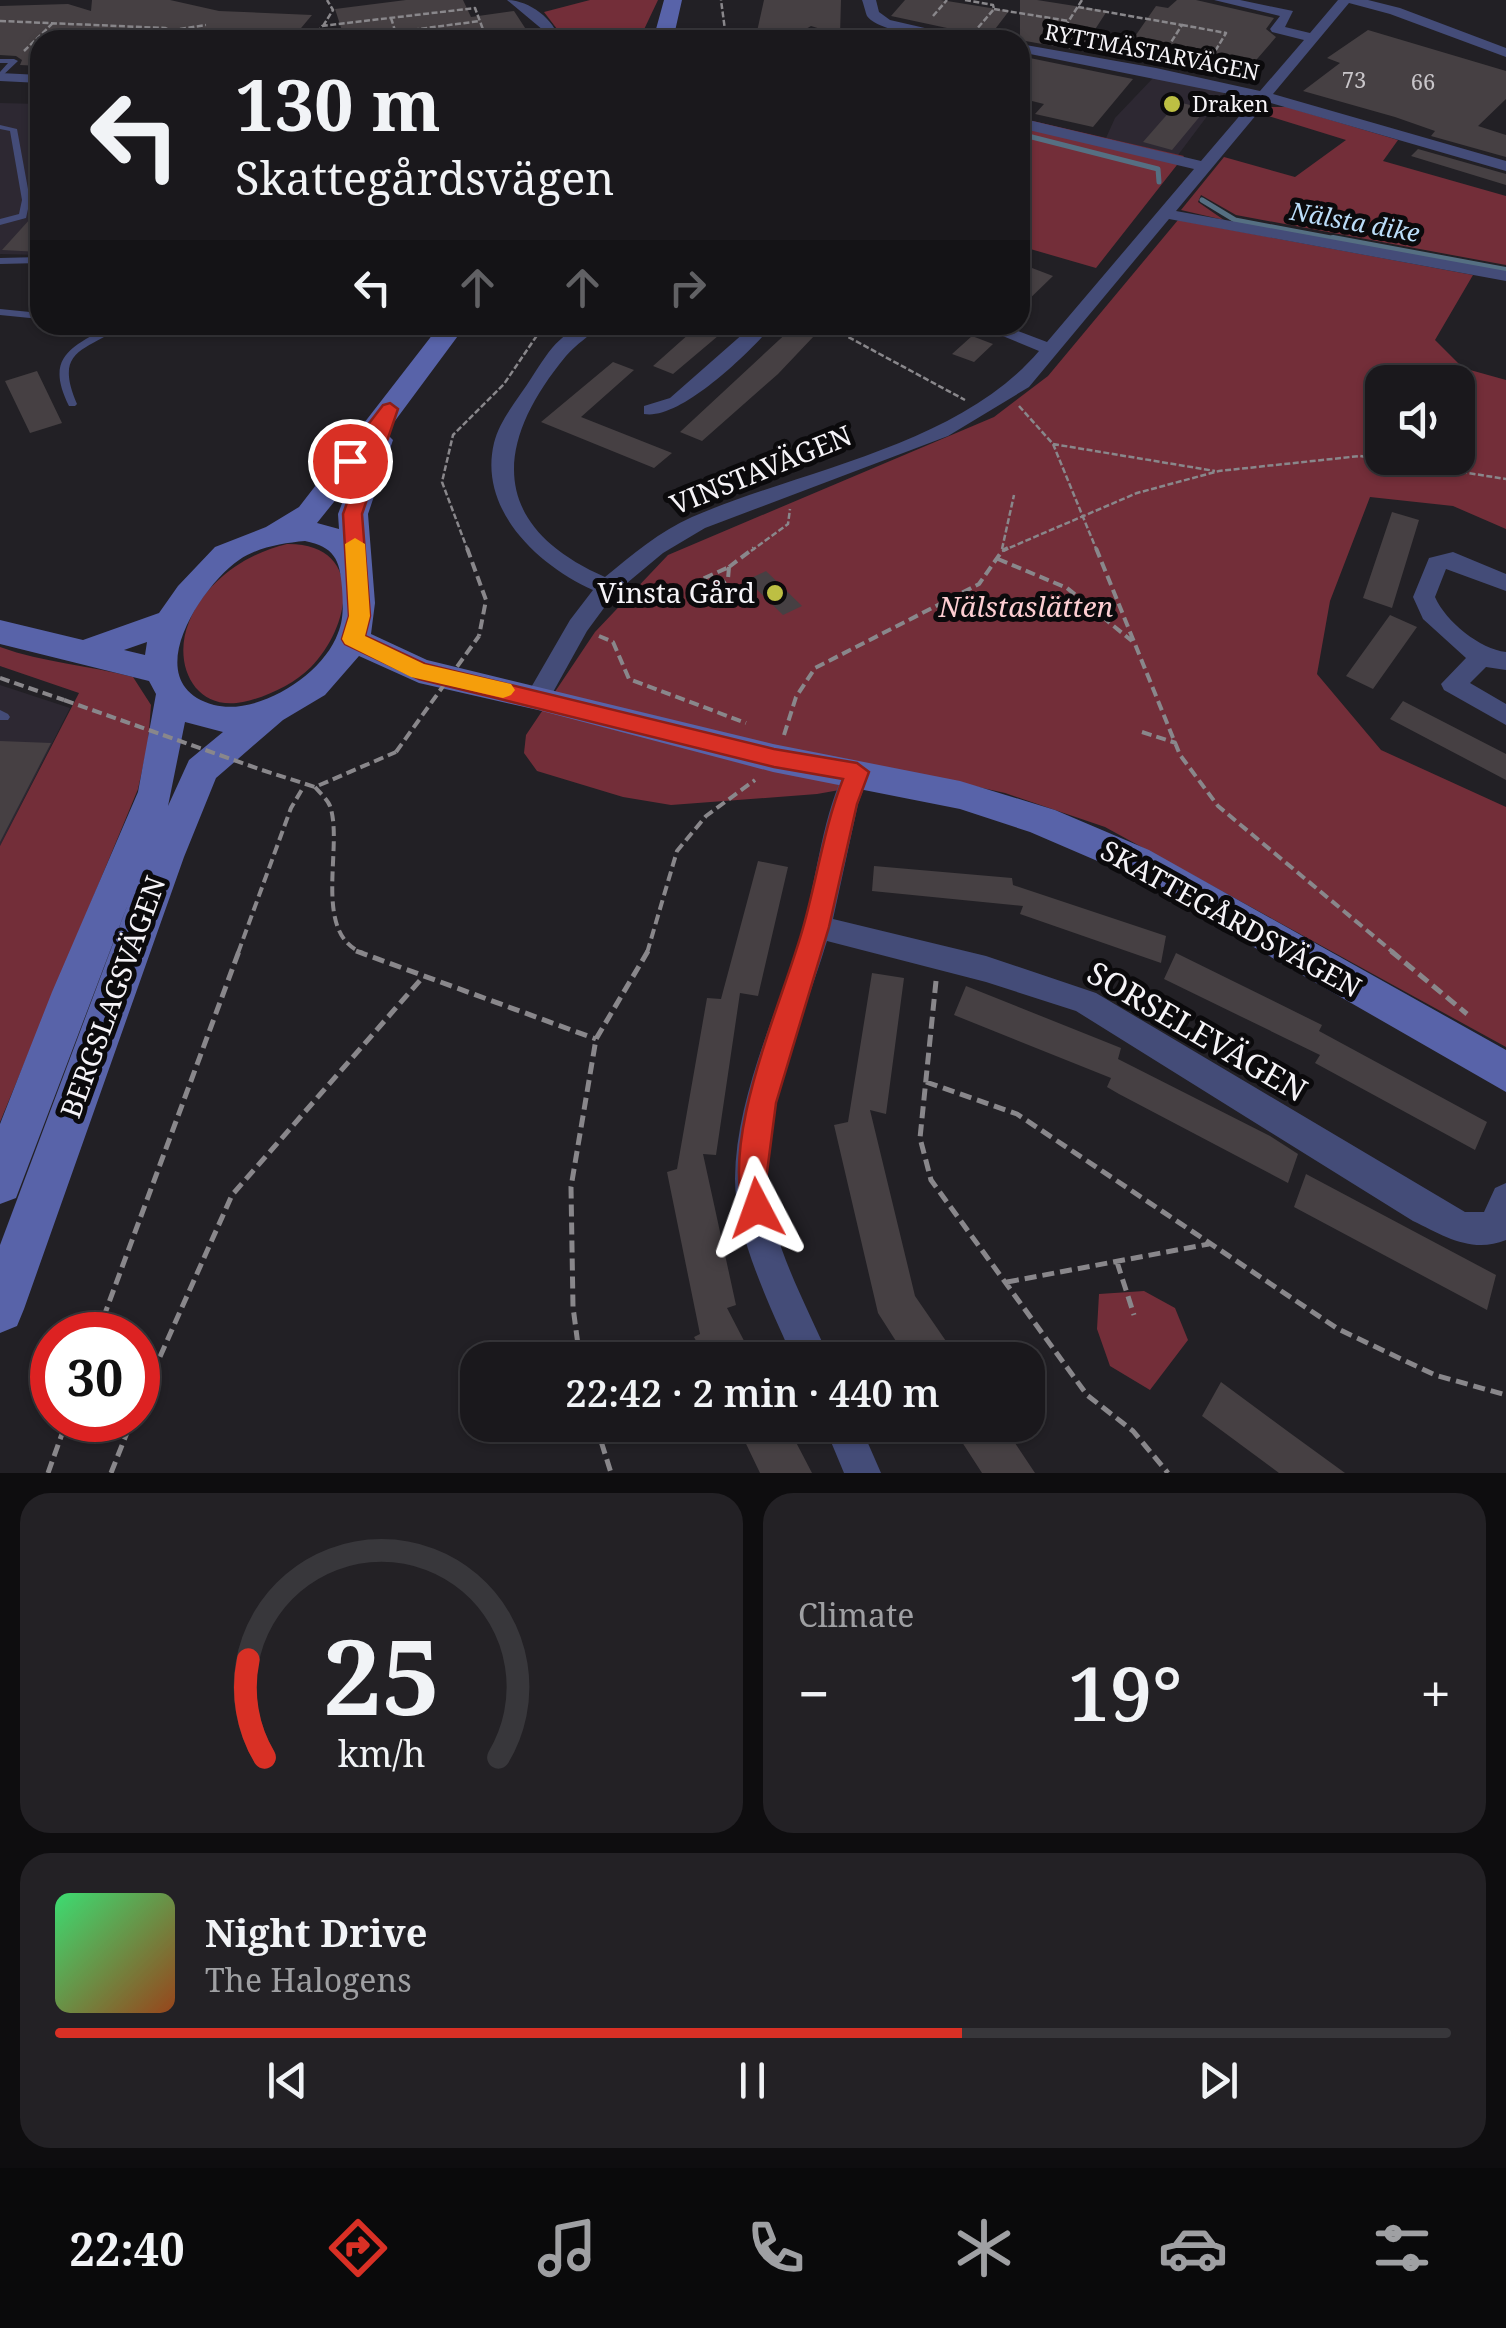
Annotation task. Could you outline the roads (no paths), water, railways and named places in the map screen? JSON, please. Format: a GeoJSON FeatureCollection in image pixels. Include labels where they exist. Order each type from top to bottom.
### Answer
{"type":"FeatureCollection","features":[{"type":"Feature","properties":{"kind":"main road"},"geometry":{"type":"LineString","coordinates":[[665,30],[672,0]]}},
{"type":"Feature","properties":{"kind":"main road","name":"BERGSLAGSVÄGEN"},"geometry":{"type":"LineString","coordinates":[[0,1182],[72,992],[156,792],[167,684],[162,656],[170,621],[188,593],[229,552],[278,533],[310,514],[445,335]]}},
{"type":"Feature","properties":{"kind":"main road","name":"BERGSLAGSVÄGEN"},"geometry":{"type":"LineString","coordinates":[[0,1309],[164,857],[202,770],[339,662],[353,639],[360,616],[353,514],[390,409]]}},
{"type":"Feature","properties":{"kind":"main road","name":"BERGSLAGSVÄGEN"},"geometry":{"type":"LineString","coordinates":[[278,533],[326,535],[340,541],[356,559]]}},
{"type":"Feature","properties":{"kind":"main road"},"geometry":{"type":"LineString","coordinates":[[79,654],[170,621]]}},
{"type":"Feature","properties":{"kind":"main road"},"geometry":{"type":"LineString","coordinates":[[0,632],[167,684]]}},
{"type":"Feature","properties":{"kind":"main road","name":"SKATTEGÅRDSVÄGEN"},"geometry":{"type":"LineString","coordinates":[[353,639],[419,671],[538,697],[774,758],[960,795],[1042,820],[1136,861],[1506,1072]]}},
{"type":"Feature","properties":{"kind":"main road","name":"SKATTEGÅRDSVÄGEN"},"geometry":{"type":"LineString","coordinates":[[310,687],[360,674],[419,671]]}},
{"type":"Feature","properties":{"kind":"main road","name":"BERGSLAGSVÄGEN"},"geometry":{"type":"LineString","coordinates":[[167,684],[186,712],[224,720],[269,714]]}},
{"type":"Feature","properties":{"kind":"street"},"geometry":{"type":"LineString","coordinates":[[514,0],[550,30]]}},
{"type":"Feature","properties":{"kind":"street"},"geometry":{"type":"LineString","coordinates":[[869,0],[872,14],[886,23],[913,30]]}},
{"type":"Feature","properties":{"kind":"street"},"geometry":{"type":"LineString","coordinates":[[1221,0],[1288,14],[1277,29],[1314,38]]}},
{"type":"Feature","properties":{"kind":"street"},"geometry":{"type":"LineString","coordinates":[[1349,0],[1396,12],[1506,53]]}},
{"type":"Feature","properties":{"kind":"street","name":"VINSTAVÄGEN"},"geometry":{"type":"LineString","coordinates":[[538,697],[578,626],[607,587],[655,548],[697,523],[940,432],[1022,383],[1349,0]]}},
{"type":"Feature","properties":{"kind":"street","name":"RYTTMÄSTARVÄGEN"},"geometry":{"type":"LineString","coordinates":[[1030,50],[1264,97],[1506,166]]}},
{"type":"Feature","properties":{"kind":"street"},"geometry":{"type":"LineString","coordinates":[[0,76],[30,78]]}},
{"type":"Feature","properties":{"kind":"street"},"geometry":{"type":"LineString","coordinates":[[1030,125],[1206,166]]}},
{"type":"Feature","properties":{"kind":"street"},"geometry":{"type":"LineString","coordinates":[[1168,214],[1506,276]]}},
{"type":"Feature","properties":{"kind":"street"},"geometry":{"type":"LineString","coordinates":[[578,335],[559,349],[511,426],[502,450],[507,492],[525,531],[546,556],[576,575],[607,587]]}},
{"type":"Feature","properties":{"kind":"street"},"geometry":{"type":"LineString","coordinates":[[652,410],[677,402],[753,335]]}},
{"type":"Feature","properties":{"kind":"street"},"geometry":{"type":"LineString","coordinates":[[1012,335],[1052,350]]}},
{"type":"Feature","properties":{"kind":"street"},"geometry":{"type":"LineString","coordinates":[[1506,584],[1453,560],[1437,563],[1424,597],[1430,612],[1493,660],[1453,684],[1506,716]]}},
{"type":"Feature","properties":{"kind":"street"},"geometry":{"type":"LineString","coordinates":[[804,1342],[769,1265],[751,1180],[762,1103],[816,927],[845,804],[857,772]]}},
{"type":"Feature","properties":{"kind":"street","name":"SORSELEVÄGEN"},"geometry":{"type":"LineString","coordinates":[[816,927],[938,956],[1042,985],[1086,1002],[1359,1170],[1462,1228],[1494,1228],[1506,1199]]}},
{"type":"Feature","properties":{"kind":"street"},"geometry":{"type":"LineString","coordinates":[[849,1442],[863,1473]]}},
{"type":"Feature","properties":{"kind":"lane"},"geometry":{"type":"LineString","coordinates":[[0,60],[14,61],[0,76]]}},
{"type":"Feature","properties":{"kind":"lane"},"geometry":{"type":"LineString","coordinates":[[0,127],[13,128],[26,200],[23,216],[0,222]]}},
{"type":"Feature","properties":{"kind":"lane"},"geometry":{"type":"LineString","coordinates":[[0,261],[30,260]]}},
{"type":"Feature","properties":{"kind":"lane"},"geometry":{"type":"LineString","coordinates":[[0,312],[30,315]]}},
{"type":"Feature","properties":{"kind":"lane"},"geometry":{"type":"LineString","coordinates":[[72,404],[60,382],[63,364],[73,351],[101,335]]}},
{"type":"Feature","properties":{"kind":"waterway"},"geometry":{"type":"LineString","coordinates":[[1030,137],[1158,169],[1159,182]]}},
{"type":"Feature","properties":{"kind":"waterway","name":"Nälsta dike"},"geometry":{"type":"LineString","coordinates":[[1202,200],[1235,220],[1347,241]]}},
{"type":"Feature","properties":{"kind":"waterway","name":"Nälsta dike"},"geometry":{"type":"LineString","coordinates":[[1333,238],[1506,270]]}},
{"type":"Feature","properties":{"kind":"place","name":"Draken"},"geometry":{"type":"Point","coordinates":[1172,104]}},
{"type":"Feature","properties":{"kind":"place","name":"Vinsta Gård"},"geometry":{"type":"Point","coordinates":[775,593]}},
{"type":"Feature","properties":{"kind":"park label","name":"Nälstaslätten"},"geometry":{"type":"Point","coordinates":[1026,607]}}]}
